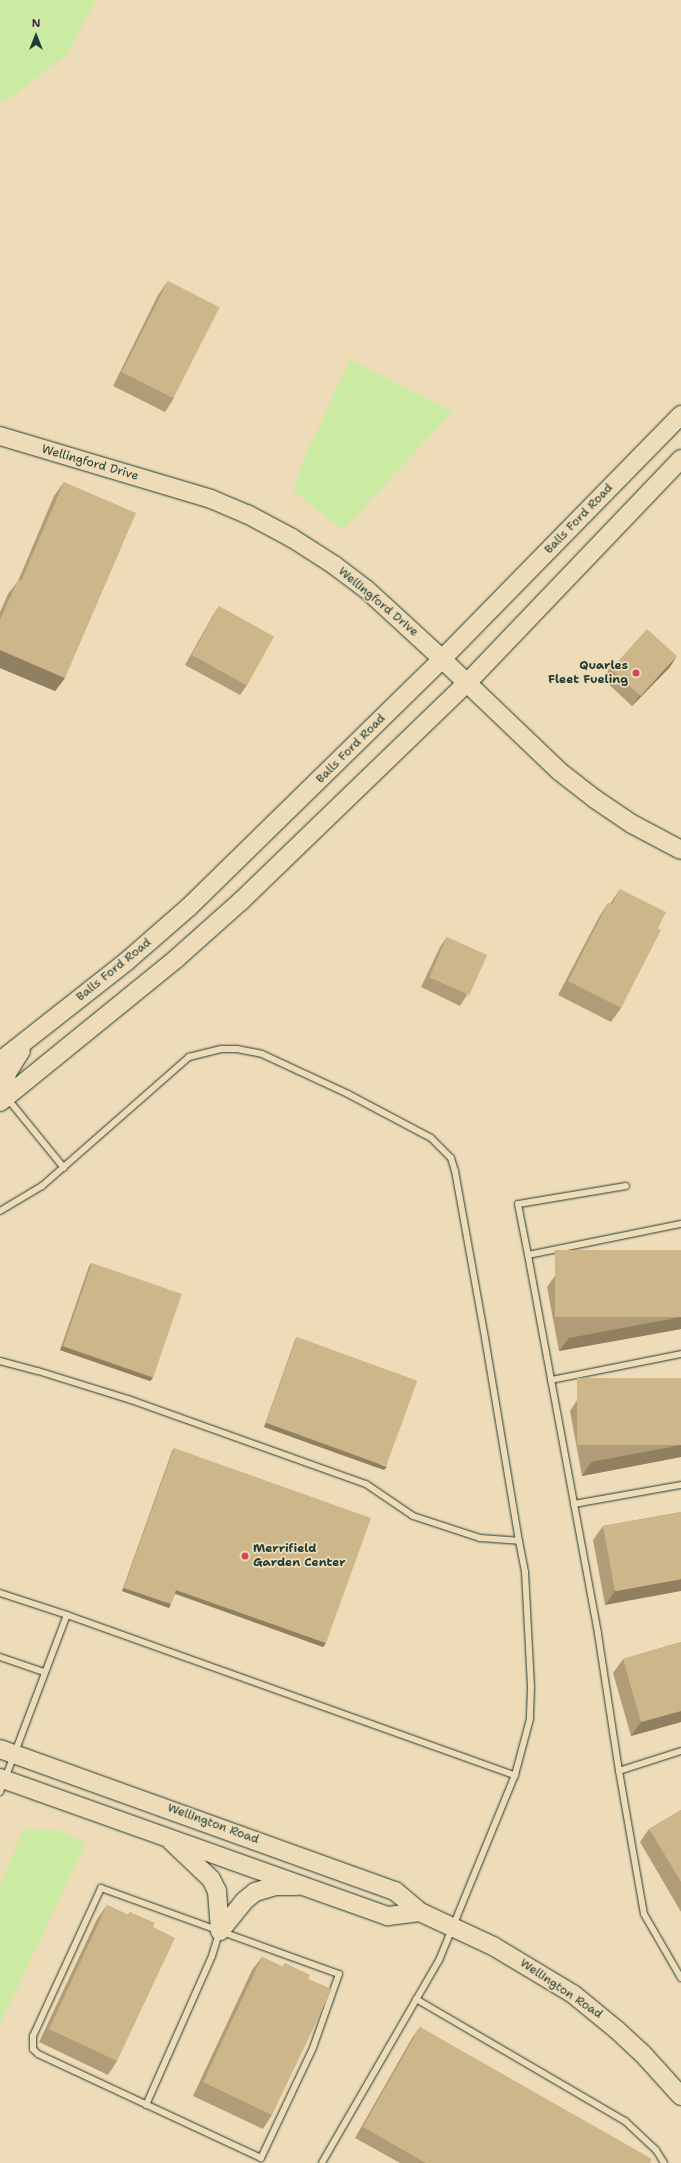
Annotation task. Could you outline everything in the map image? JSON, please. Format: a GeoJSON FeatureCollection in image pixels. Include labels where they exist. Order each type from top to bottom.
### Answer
{"type":"FeatureCollection","features":[{"type":"Feature","properties":{"kind":"main road","name":"Balls Ford Road"},"geometry":{"type":"LineString","coordinates":[[0,1061],[127,962],[189,907],[442,659],[681,415]]}},
{"type":"Feature","properties":{"kind":"main road","name":"Wellingford Drive"},"geometry":{"type":"LineString","coordinates":[[0,436],[212,498],[247,514],[292,538],[345,573],[366,589],[442,659],[559,771],[595,799],[632,824],[681,850]]}},
{"type":"Feature","properties":{"kind":"main road"},"geometry":{"type":"LineString","coordinates":[[3,1099],[177,958],[402,748],[467,683],[681,459]]}},
{"type":"Feature","properties":{"kind":"main road"},"geometry":{"type":"LineString","coordinates":[[3,1099],[7,1073],[31,1037]]}},
{"type":"Feature","properties":{"kind":"main road","name":"Wellington Road"},"geometry":{"type":"LineString","coordinates":[[7,1751],[395,1891],[420,1912],[518,1960],[595,2011],[642,2053],[681,2096]]}},
{"type":"Feature","properties":{"kind":"main road"},"geometry":{"type":"LineString","coordinates":[[2,1783],[163,1834],[388,1916],[420,1912]]}},
{"type":"Feature","properties":{"kind":"main road"},"geometry":{"type":"LineString","coordinates":[[163,1834],[212,1879],[217,1891],[220,1931]]}},
{"type":"Feature","properties":{"kind":"main road"},"geometry":{"type":"LineString","coordinates":[[220,1931],[244,1902],[255,1892],[276,1886],[309,1887]]}},
{"type":"Feature","properties":{"kind":"lane"},"geometry":{"type":"LineString","coordinates":[[0,1211],[42,1186],[189,1057],[222,1048],[237,1048],[262,1054],[348,1094],[431,1138],[452,1158],[485,1338],[525,1572],[531,1687],[530,1719],[515,1775],[439,1960],[322,2163]]}},
{"type":"Feature","properties":{"kind":"lane"},"geometry":{"type":"LineString","coordinates":[[3,1099],[64,1168]]}},
{"type":"Feature","properties":{"kind":"lane"},"geometry":{"type":"LineString","coordinates":[[626,1186],[518,1204],[598,1633],[619,1771],[644,1914],[681,1978]]}},
{"type":"Feature","properties":{"kind":"lane"},"geometry":{"type":"LineString","coordinates":[[528,1255],[681,1224]]}},
{"type":"Feature","properties":{"kind":"lane"},"geometry":{"type":"LineString","coordinates":[[551,1380],[681,1354]]}},
{"type":"Feature","properties":{"kind":"lane"},"geometry":{"type":"LineString","coordinates":[[0,1361],[132,1400],[366,1484],[413,1516],[480,1538],[519,1541]]}},
{"type":"Feature","properties":{"kind":"lane"},"geometry":{"type":"LineString","coordinates":[[574,1504],[681,1485]]}},
{"type":"Feature","properties":{"kind":"lane"},"geometry":{"type":"LineString","coordinates":[[0,1592],[515,1775]]}},
{"type":"Feature","properties":{"kind":"lane"},"geometry":{"type":"LineString","coordinates":[[2,1783],[7,1751],[44,1672],[67,1615]]}},
{"type":"Feature","properties":{"kind":"lane"},"geometry":{"type":"LineString","coordinates":[[0,1657],[44,1672]]}},
{"type":"Feature","properties":{"kind":"lane"},"geometry":{"type":"LineString","coordinates":[[619,1771],[681,1751]]}},
{"type":"Feature","properties":{"kind":"lane"},"geometry":{"type":"LineString","coordinates":[[101,1888],[339,1974],[313,2048],[261,2158],[146,2104],[38,2054],[33,2049],[33,2036],[101,1888]]}},
{"type":"Feature","properties":{"kind":"lane"},"geometry":{"type":"LineString","coordinates":[[146,2104],[212,1956],[220,1931]]}},
{"type":"Feature","properties":{"kind":"lane"},"geometry":{"type":"LineString","coordinates":[[416,1999],[625,2121],[656,2150],[664,2163]]}},
{"type":"Feature","properties":{"kind":"green space"},"geometry":{"type":"Polygon","coordinates":[[[0,0],[96,0],[68,53],[7,101],[0,99],[0,0]]]}},
{"type":"Feature","properties":{"kind":"green space"},"geometry":{"type":"Polygon","coordinates":[[[350,359],[452,412],[343,530],[293,491],[303,461],[350,359]]]}},
{"type":"Feature","properties":{"kind":"green space"},"geometry":{"type":"Polygon","coordinates":[[[23,1830],[59,1830],[86,1843],[0,2024],[0,1886],[23,1830]]]}},
{"type":"Feature","properties":{"kind":"building"},"geometry":{"type":"Polygon","coordinates":[[[168,281],[220,307],[173,398],[122,372],[168,281]]]}},
{"type":"Feature","properties":{"kind":"building"},"geometry":{"type":"Polygon","coordinates":[[[64,482],[136,513],[65,678],[0,650],[0,620],[18,580],[21,581],[64,482]]]}},
{"type":"Feature","properties":{"kind":"building"},"geometry":{"type":"Polygon","coordinates":[[[219,606],[274,637],[247,686],[192,655],[219,606]]]}},
{"type":"Feature","properties":{"kind":"building","name":"Quarles Fleet Fueling"},"geometry":{"type":"Polygon","coordinates":[[[647,629],[677,656],[641,696],[611,669],[647,629]]]}},
{"type":"Feature","properties":{"kind":"building"},"geometry":{"type":"Polygon","coordinates":[[[620,889],[666,912],[658,928],[661,930],[621,1008],[568,981],[608,903],[612,904],[620,889]]]}},
{"type":"Feature","properties":{"kind":"building"},"geometry":{"type":"Polygon","coordinates":[[[447,937],[487,955],[469,995],[429,977],[447,937]]]}},
{"type":"Feature","properties":{"kind":"building"},"geometry":{"type":"Polygon","coordinates":[[[555,1250],[681,1250],[681,1317],[555,1317],[555,1250]]]}},
{"type":"Feature","properties":{"kind":"building"},"geometry":{"type":"Polygon","coordinates":[[[92,1263],[182,1294],[153,1377],[63,1346],[92,1263]]]}},
{"type":"Feature","properties":{"kind":"building"},"geometry":{"type":"Polygon","coordinates":[[[297,1337],[417,1381],[386,1466],[266,1423],[297,1337]]]}},
{"type":"Feature","properties":{"kind":"building"},"geometry":{"type":"Polygon","coordinates":[[[577,1378],[681,1378],[681,1445],[577,1445],[577,1378]]]}},
{"type":"Feature","properties":{"kind":"building","name":"Merrifield Garden Center"},"geometry":{"type":"Polygon","coordinates":[[[174,1448],[371,1518],[326,1643],[176,1590],[171,1604],[124,1588],[174,1448]]]}},
{"type":"Feature","properties":{"kind":"building"},"geometry":{"type":"Polygon","coordinates":[[[681,1512],[681,1579],[615,1591],[603,1526],[681,1512]]]}},
{"type":"Feature","properties":{"kind":"building"},"geometry":{"type":"Polygon","coordinates":[[[681,1642],[681,1711],[641,1722],[623,1659],[681,1642]]]}},
{"type":"Feature","properties":{"kind":"building"},"geometry":{"type":"Polygon","coordinates":[[[681,1810],[681,1882],[649,1829],[681,1810]]]}},
{"type":"Feature","properties":{"kind":"building"},"geometry":{"type":"Polygon","coordinates":[[[107,1905],[128,1915],[130,1912],[155,1923],[153,1927],[175,1938],[117,2061],[49,2029],[107,1905]]]}},
{"type":"Feature","properties":{"kind":"building"},"geometry":{"type":"Polygon","coordinates":[[[262,1957],[284,1967],[285,1963],[310,1975],[308,1979],[332,1989],[272,2115],[203,2082],[262,1957]]]}},
{"type":"Feature","properties":{"kind":"building"},"geometry":{"type":"Polygon","coordinates":[[[420,2027],[652,2159],[650,2163],[426,2163],[363,2127],[420,2027]]]}},
{"type":"Feature","properties":{"kind":"place","name":"Quarles Fleet Fueling"},"geometry":{"type":"Point","coordinates":[636,673]}},
{"type":"Feature","properties":{"kind":"place","name":"Merrifield Garden Center"},"geometry":{"type":"Point","coordinates":[245,1556]}}]}
